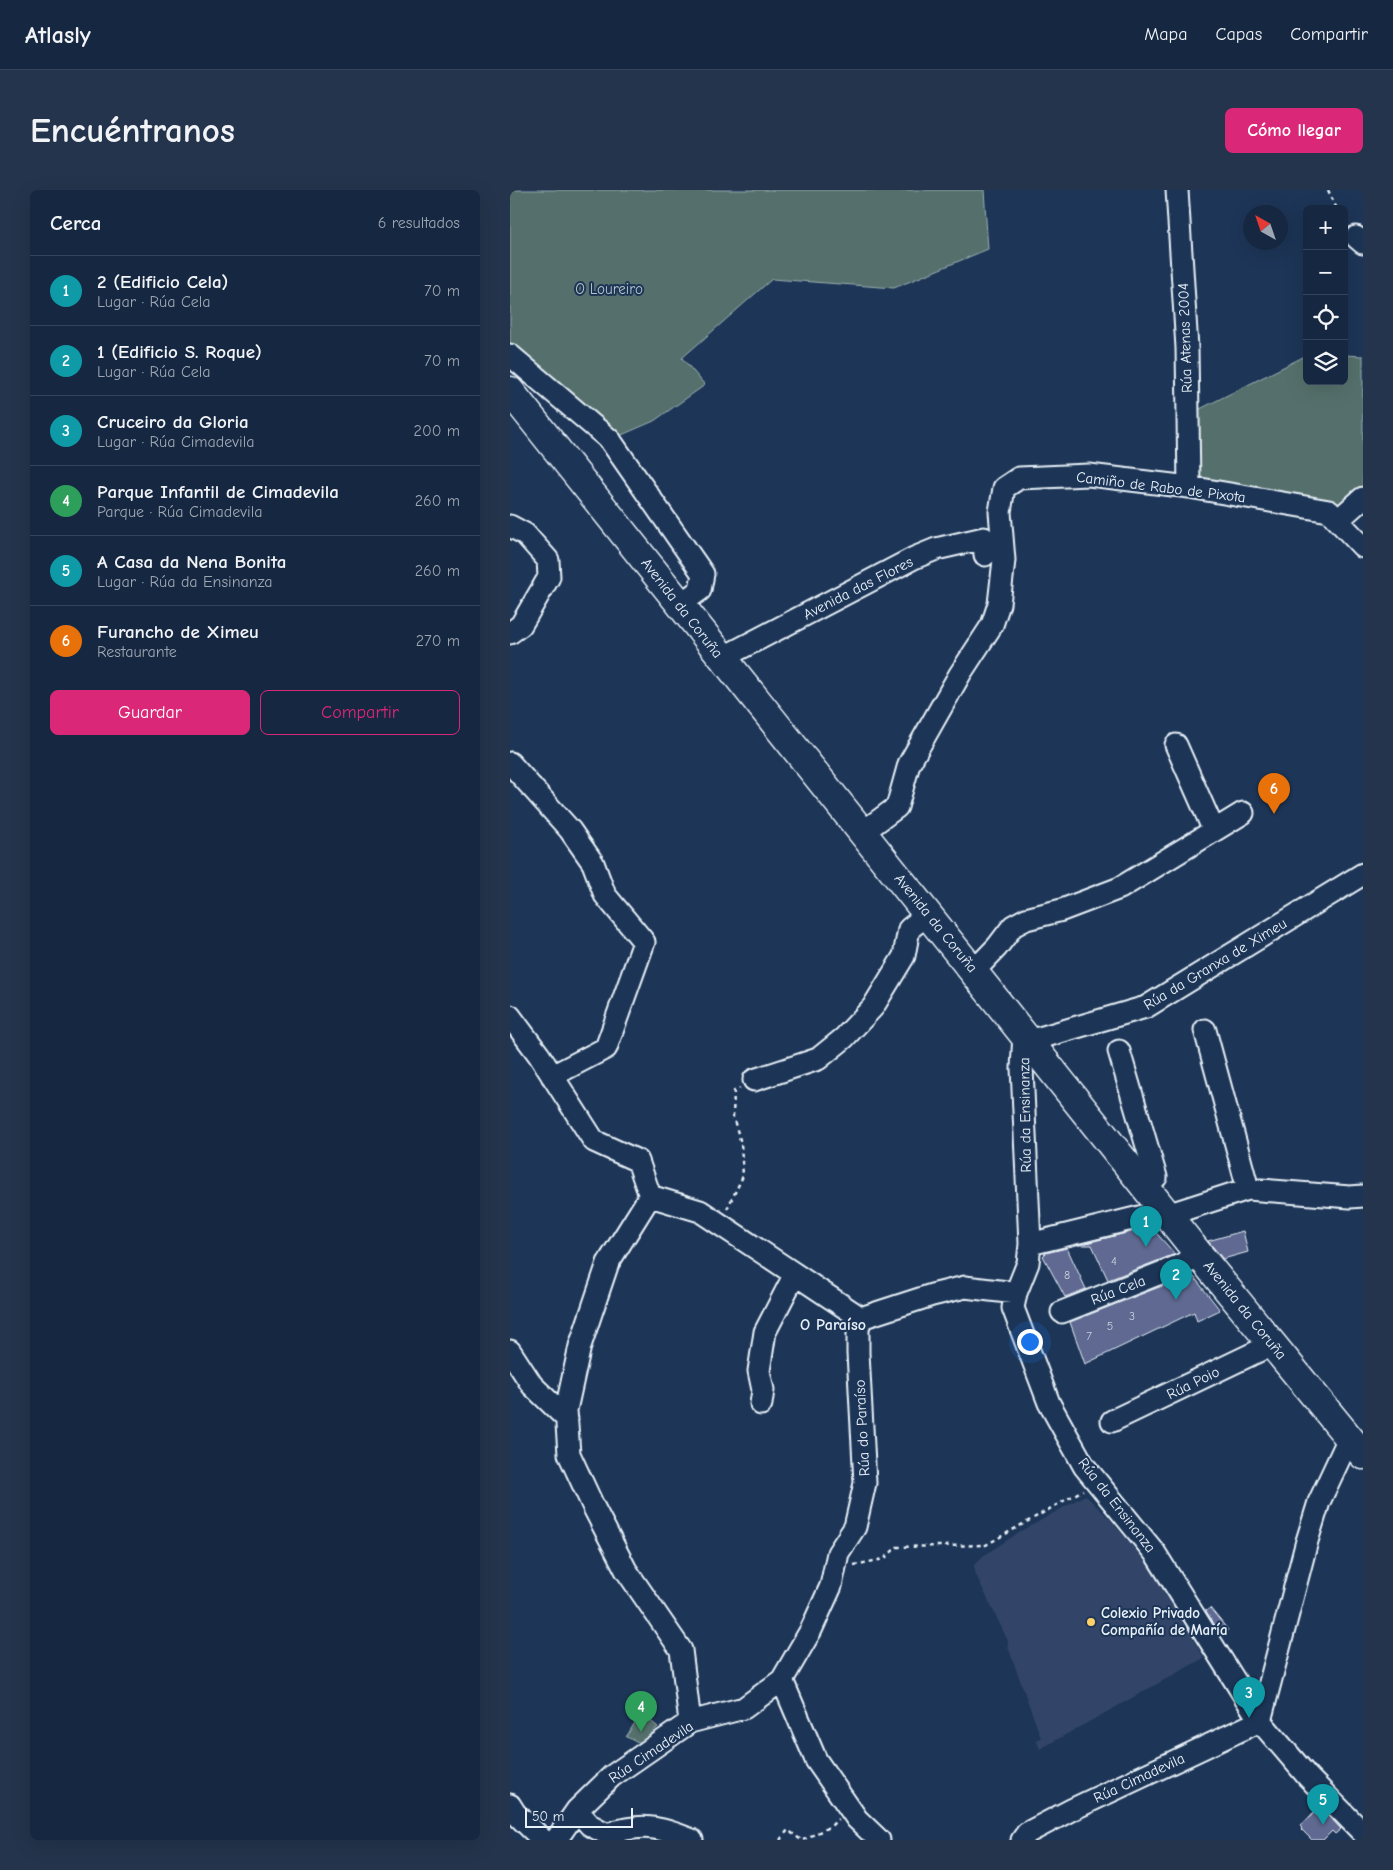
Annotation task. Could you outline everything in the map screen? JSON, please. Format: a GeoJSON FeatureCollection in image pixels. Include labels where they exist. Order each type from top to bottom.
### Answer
{"type":"FeatureCollection","features":[{"type":"Feature","properties":{"kind":"main road","name":"Avenida da Coruña"},"geometry":{"type":"LineString","coordinates":[[510,391],[1201,1257],[1359,1450]]}},
{"type":"Feature","properties":{"kind":"street","name":"Rúa Atenas 2004"},"geometry":{"type":"LineString","coordinates":[[1178,190],[1186,348],[1189,487]]}},
{"type":"Feature","properties":{"kind":"street"},"geometry":{"type":"LineString","coordinates":[[510,355],[610,440],[702,574],[700,590],[679,605]]}},
{"type":"Feature","properties":{"kind":"street","name":"Camiño de Rabo de Pixota"},"geometry":{"type":"LineString","coordinates":[[863,832],[897,807],[909,764],[960,674],[992,625],[999,604],[1004,560],[1000,512],[1004,488],[1018,478],[1089,475],[1189,487],[1329,511],[1363,547]]}},
{"type":"Feature","properties":{"kind":"street"},"geometry":{"type":"LineString","coordinates":[[1338,520],[1363,498]]}},
{"type":"Feature","properties":{"kind":"street"},"geometry":{"type":"LineString","coordinates":[[510,526],[526,534],[548,560],[548,577],[521,625],[510,634]]}},
{"type":"Feature","properties":{"kind":"street","name":"Avenida das Flores"},"geometry":{"type":"LineString","coordinates":[[722,658],[914,558],[936,549],[984,538],[985,555]]}},
{"type":"Feature","properties":{"kind":"street"},"geometry":{"type":"LineString","coordinates":[[1176,746],[1214,831]]}},
{"type":"Feature","properties":{"kind":"street"},"geometry":{"type":"LineString","coordinates":[[510,763],[570,830],[593,863],[605,895],[644,942],[606,1048],[552,1076]]}},
{"type":"Feature","properties":{"kind":"street"},"geometry":{"type":"LineString","coordinates":[[974,971],[1014,926],[1026,919],[1062,910],[1120,888],[1243,813]]}},
{"type":"Feature","properties":{"kind":"street","name":"Rúa da Granxa de Ximeu"},"geometry":{"type":"LineString","coordinates":[[1027,1037],[1146,1007],[1363,874]]}},
{"type":"Feature","properties":{"kind":"street"},"geometry":{"type":"LineString","coordinates":[[754,1080],[818,1059],[844,1038],[873,1007],[904,956],[908,930],[928,914]]}},
{"type":"Feature","properties":{"kind":"street"},"geometry":{"type":"LineString","coordinates":[[510,1016],[594,1141],[638,1161],[650,1196]]}},
{"type":"Feature","properties":{"kind":"street"},"geometry":{"type":"LineString","coordinates":[[1205,1030],[1248,1189]]}},
{"type":"Feature","properties":{"kind":"street","name":"Rúa da Ensinanza"},"geometry":{"type":"LineString","coordinates":[[1027,1037],[1023,1078],[1030,1244],[1028,1264],[1016,1293],[1014,1308],[1018,1325],[1049,1403],[1084,1466],[1155,1553],[1260,1721],[1308,1777],[1363,1832]]}},
{"type":"Feature","properties":{"kind":"street"},"geometry":{"type":"LineString","coordinates":[[1119,1051],[1156,1177],[1145,1186]]}},
{"type":"Feature","properties":{"kind":"street"},"geometry":{"type":"LineString","coordinates":[[1030,1244],[1166,1213],[1248,1189],[1350,1197],[1363,1196]]}},
{"type":"Feature","properties":{"kind":"street"},"geometry":{"type":"LineString","coordinates":[[650,1196],[700,1211],[861,1318],[932,1295],[966,1287],[1016,1293]]}},
{"type":"Feature","properties":{"kind":"street"},"geometry":{"type":"LineString","coordinates":[[650,1196],[608,1263],[580,1346],[566,1410],[569,1454],[626,1570],[681,1650],[690,1722]]}},
{"type":"Feature","properties":{"kind":"street","name":"Rúa Cela"},"geometry":{"type":"LineString","coordinates":[[1062,1312],[1201,1257]]}},
{"type":"Feature","properties":{"kind":"street"},"geometry":{"type":"LineString","coordinates":[[761,1404],[763,1390],[759,1371],[765,1332],[795,1274]]}},
{"type":"Feature","properties":{"kind":"street","name":"Rúa do Paraíso"},"geometry":{"type":"LineString","coordinates":[[782,1680],[811,1630],[831,1586],[838,1553],[855,1527],[865,1483],[858,1353],[858,1329],[861,1318]]}},
{"type":"Feature","properties":{"kind":"street","name":"Rúa Poio"},"geometry":{"type":"LineString","coordinates":[[1112,1421],[1273,1344]]}},
{"type":"Feature","properties":{"kind":"street"},"geometry":{"type":"LineString","coordinates":[[510,1351],[532,1385],[567,1419]]}},
{"type":"Feature","properties":{"kind":"street"},"geometry":{"type":"LineString","coordinates":[[1260,1721],[1319,1502],[1359,1450]]}},
{"type":"Feature","properties":{"kind":"street"},"geometry":{"type":"LineString","coordinates":[[782,1680],[816,1760],[857,1819],[879,1840]]}},
{"type":"Feature","properties":{"kind":"street","name":"Rúa Cimadevila"},"geometry":{"type":"LineString","coordinates":[[556,1840],[577,1810],[612,1776],[690,1722],[744,1708],[782,1680]]}},
{"type":"Feature","properties":{"kind":"street","name":"Rúa Cimadevila"},"geometry":{"type":"LineString","coordinates":[[1022,1840],[1027,1833],[1071,1810],[1260,1721]]}},
{"type":"Feature","properties":{"kind":"street"},"geometry":{"type":"LineString","coordinates":[[510,1805],[515,1813],[543,1840]]}},
{"type":"Feature","properties":{"kind":"street"},"geometry":{"type":"LineString","coordinates":[[577,1810],[590,1825],[607,1834],[628,1827],[651,1826],[692,1840]]}},
{"type":"Feature","properties":{"kind":"path"},"geometry":{"type":"LineString","coordinates":[[1328,190],[1335,205]]}},
{"type":"Feature","properties":{"kind":"path"},"geometry":{"type":"LineString","coordinates":[[720,1224],[743,1176],[741,1143],[733,1117],[734,1091],[754,1080]]}},
{"type":"Feature","properties":{"kind":"path"},"geometry":{"type":"LineString","coordinates":[[833,1575],[858,1563],[884,1559],[897,1547],[986,1545],[1098,1482]]}},
{"type":"Feature","properties":{"kind":"path"},"geometry":{"type":"LineString","coordinates":[[780,1840],[788,1830],[802,1840],[831,1826],[850,1808]]}},
{"type":"Feature","properties":{"kind":"shaded area","name":"Colexio Privado Compañía de María"},"geometry":{"type":"Polygon","coordinates":[[[1085,1495],[1111,1520],[1150,1567],[1204,1658],[1040,1749],[1036,1740],[1041,1738],[1008,1647],[1008,1641],[976,1575],[974,1565],[983,1556],[1015,1535],[1085,1495]]]}},
{"type":"Feature","properties":{"kind":"green space","name":"O Loureiro"},"geometry":{"type":"Polygon","coordinates":[[[510,190],[984,190],[988,249],[894,288],[772,279],[682,358],[705,385],[654,421],[610,440],[510,353],[510,190]]]}},
{"type":"Feature","properties":{"kind":"green space"},"geometry":{"type":"Polygon","coordinates":[[[1348,355],[1363,356],[1363,489],[1329,511],[1189,487],[1188,415],[1303,357],[1303,385],[1348,385],[1348,355]]]}},
{"type":"Feature","properties":{"kind":"green space"},"geometry":{"type":"Polygon","coordinates":[[[641,1713],[658,1727],[641,1743],[626,1737],[641,1713]]]}},
{"type":"Feature","properties":{"kind":"building"},"geometry":{"type":"Polygon","coordinates":[[[1151,1227],[1175,1254],[1108,1280],[1092,1245],[1078,1245],[1151,1227]]]}},
{"type":"Feature","properties":{"kind":"building"},"geometry":{"type":"Polygon","coordinates":[[[1243,1231],[1248,1252],[1223,1259],[1208,1241],[1243,1231]]]}},
{"type":"Feature","properties":{"kind":"building"},"geometry":{"type":"Polygon","coordinates":[[[1067,1248],[1086,1289],[1065,1297],[1043,1256],[1046,1253],[1067,1248]]]}},
{"type":"Feature","properties":{"kind":"building"},"geometry":{"type":"Polygon","coordinates":[[[1190,1275],[1194,1277],[1220,1310],[1197,1321],[1194,1312],[1085,1364],[1070,1322],[1190,1275]]]}},
{"type":"Feature","properties":{"kind":"building"},"geometry":{"type":"Polygon","coordinates":[[[1210,1608],[1228,1630],[1221,1635],[1206,1611],[1210,1608]]]}},
{"type":"Feature","properties":{"kind":"building"},"geometry":{"type":"Polygon","coordinates":[[[1314,1813],[1322,1820],[1328,1815],[1341,1829],[1335,1834],[1332,1831],[1323,1840],[1312,1840],[1300,1826],[1314,1813]]]}},
{"type":"Feature","properties":{"kind":"place","name":"Furancho de Ximeu"},"geometry":{"type":"Point","coordinates":[1274,814]}},
{"type":"Feature","properties":{"kind":"place","name":"2 (Edificio Cela)"},"geometry":{"type":"Point","coordinates":[1146,1247]}},
{"type":"Feature","properties":{"kind":"place","name":"1 (Edificio S. Roque)"},"geometry":{"type":"Point","coordinates":[1176,1300]}},
{"type":"Feature","properties":{"kind":"place","name":"Colexio Privado Compañía de María"},"geometry":{"type":"Point","coordinates":[1091,1622]}},
{"type":"Feature","properties":{"kind":"place","name":"Cruceiro da Gloria"},"geometry":{"type":"Point","coordinates":[1249,1718]}},
{"type":"Feature","properties":{"kind":"place","name":"Parque Infantil de Cimadevila"},"geometry":{"type":"Point","coordinates":[641,1732]}},
{"type":"Feature","properties":{"kind":"place","name":"A Casa da Nena Bonita"},"geometry":{"type":"Point","coordinates":[1323,1825]}},
{"type":"Feature","properties":{"kind":"district","name":"O Paraíso"},"geometry":{"type":"Point","coordinates":[833,1324]}}]}
